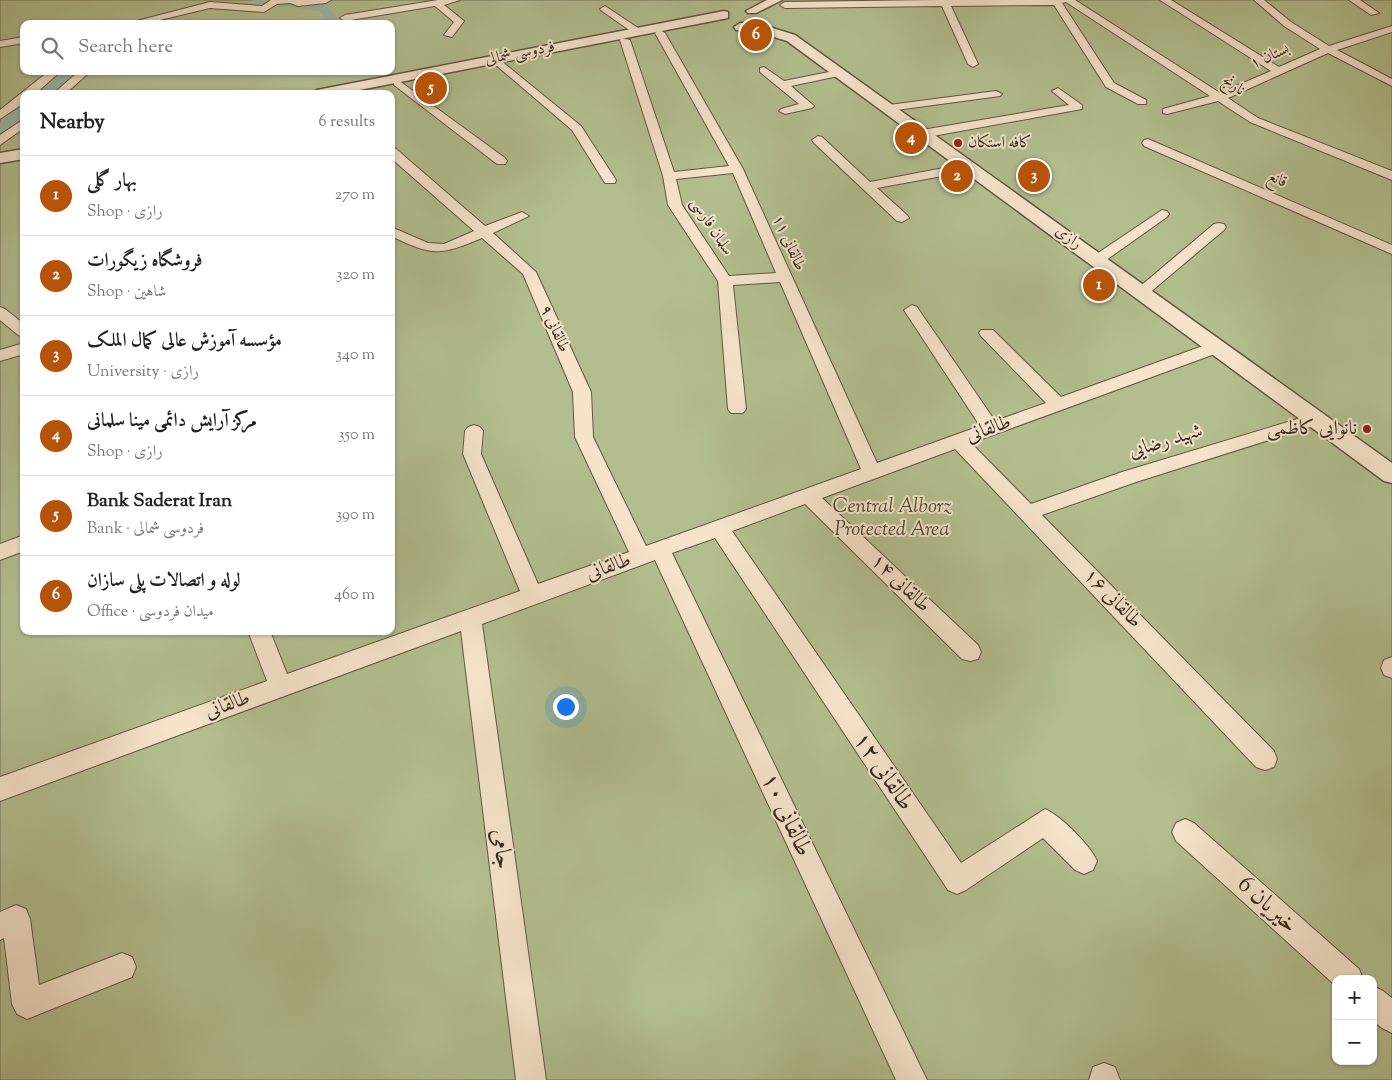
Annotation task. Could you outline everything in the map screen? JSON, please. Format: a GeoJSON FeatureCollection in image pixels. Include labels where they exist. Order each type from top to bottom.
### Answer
{"type":"FeatureCollection","features":[{"type":"Feature","properties":{"kind":"street"},"geometry":{"type":"LineString","coordinates":[[147,20],[210,5],[264,9],[274,2],[291,0],[335,10],[438,4],[455,0]]}},
{"type":"Feature","properties":{"kind":"street","name":"نارنج"},"geometry":{"type":"LineString","coordinates":[[1069,0],[1254,120],[1392,176]]}},
{"type":"Feature","properties":{"kind":"street"},"geometry":{"type":"LineString","coordinates":[[1165,0],[1278,71]]}},
{"type":"Feature","properties":{"kind":"street"},"geometry":{"type":"LineString","coordinates":[[1250,0],[1328,49],[1392,83]]}},
{"type":"Feature","properties":{"kind":"street"},"geometry":{"type":"LineString","coordinates":[[1259,0],[1269,11]]}},
{"type":"Feature","properties":{"kind":"street"},"geometry":{"type":"LineString","coordinates":[[1354,0],[1374,13]]}},
{"type":"Feature","properties":{"kind":"street"},"geometry":{"type":"LineString","coordinates":[[731,23],[752,11],[783,2],[1060,1],[1110,84],[1142,102]]}},
{"type":"Feature","properties":{"kind":"street"},"geometry":{"type":"LineString","coordinates":[[731,23],[769,24],[778,16],[783,2]]}},
{"type":"Feature","properties":{"kind":"street"},"geometry":{"type":"LineString","coordinates":[[945,2],[974,64]]}},
{"type":"Feature","properties":{"kind":"street"},"geometry":{"type":"LineString","coordinates":[[438,4],[459,21],[449,35]]}},
{"type":"Feature","properties":{"kind":"street"},"geometry":{"type":"LineString","coordinates":[[605,9],[638,32]]}},
{"type":"Feature","properties":{"kind":"street"},"geometry":{"type":"LineString","coordinates":[[752,11],[778,16],[791,38]]}},
{"type":"Feature","properties":{"kind":"street"},"geometry":{"type":"LineString","coordinates":[[731,23],[756,27],[791,38]]}},
{"type":"Feature","properties":{"kind":"street","name":"فردوسی شمالی"},"geometry":{"type":"LineString","coordinates":[[338,90],[638,32],[731,23]]}},
{"type":"Feature","properties":{"kind":"street","name":"فردوسی شمالی"},"geometry":{"type":"LineString","coordinates":[[365,90],[660,33],[731,23]]}},
{"type":"Feature","properties":{"kind":"street","name":"بستان ۱"},"geometry":{"type":"LineString","coordinates":[[1167,111],[1221,97],[1328,49],[1392,29]]}},
{"type":"Feature","properties":{"kind":"street","name":"طالقانی ۱۱"},"geometry":{"type":"LineString","coordinates":[[660,33],[737,169],[872,472]]}},
{"type":"Feature","properties":{"kind":"street","name":"رازی"},"geometry":{"type":"LineString","coordinates":[[791,38],[1392,475]]}},
{"type":"Feature","properties":{"kind":"street","name":"سلمان فارسی"},"geometry":{"type":"LineString","coordinates":[[625,40],[668,176],[675,205],[724,281],[737,409]]}},
{"type":"Feature","properties":{"kind":"street"},"geometry":{"type":"LineString","coordinates":[[0,44],[20,41]]}},
{"type":"Feature","properties":{"kind":"street"},"geometry":{"type":"LineString","coordinates":[[500,63],[577,128],[610,180]]}},
{"type":"Feature","properties":{"kind":"street"},"geometry":{"type":"LineString","coordinates":[[764,70],[808,106],[785,111]]}},
{"type":"Feature","properties":{"kind":"street"},"geometry":{"type":"LineString","coordinates":[[782,85],[839,73]]}},
{"type":"Feature","properties":{"kind":"street"},"geometry":{"type":"LineString","coordinates":[[33,90],[51,75]]}},
{"type":"Feature","properties":{"kind":"street"},"geometry":{"type":"LineString","coordinates":[[63,90],[81,75]]}},
{"type":"Feature","properties":{"kind":"street"},"geometry":{"type":"LineString","coordinates":[[398,83],[500,161]]}},
{"type":"Feature","properties":{"kind":"street"},"geometry":{"type":"LineString","coordinates":[[922,134],[1078,107],[1058,91]]}},
{"type":"Feature","properties":{"kind":"street"},"geometry":{"type":"LineString","coordinates":[[889,108],[996,94]]}},
{"type":"Feature","properties":{"kind":"street"},"geometry":{"type":"LineString","coordinates":[[0,116],[20,100]]}},
{"type":"Feature","properties":{"kind":"street"},"geometry":{"type":"LineString","coordinates":[[0,141],[20,125]]}},
{"type":"Feature","properties":{"kind":"street"},"geometry":{"type":"LineString","coordinates":[[818,140],[902,218]]}},
{"type":"Feature","properties":{"kind":"street","name":"قانع"},"geometry":{"type":"LineString","coordinates":[[1148,143],[1392,250]]}},
{"type":"Feature","properties":{"kind":"street","name":"طالقانی ۹"},"geometry":{"type":"LineString","coordinates":[[395,154],[529,272],[582,392],[584,438],[650,553]]}},
{"type":"Feature","properties":{"kind":"street"},"geometry":{"type":"LineString","coordinates":[[0,158],[20,155]]}},
{"type":"Feature","properties":{"kind":"street"},"geometry":{"type":"LineString","coordinates":[[0,166],[20,162]]}},
{"type":"Feature","properties":{"kind":"street"},"geometry":{"type":"LineString","coordinates":[[867,186],[970,167]]}},
{"type":"Feature","properties":{"kind":"street"},"geometry":{"type":"LineString","coordinates":[[668,176],[737,169]]}},
{"type":"Feature","properties":{"kind":"street"},"geometry":{"type":"LineString","coordinates":[[1097,260],[1162,214]]}},
{"type":"Feature","properties":{"kind":"street"},"geometry":{"type":"LineString","coordinates":[[395,232],[425,247],[446,248],[522,216]]}},
{"type":"Feature","properties":{"kind":"street"},"geometry":{"type":"LineString","coordinates":[[1142,292],[1219,227]]}},
{"type":"Feature","properties":{"kind":"street"},"geometry":{"type":"LineString","coordinates":[[724,281],[784,277]]}},
{"type":"Feature","properties":{"kind":"street"},"geometry":{"type":"LineString","coordinates":[[912,310],[991,429]]}},
{"type":"Feature","properties":{"kind":"street"},"geometry":{"type":"LineString","coordinates":[[0,312],[20,329]]}},
{"type":"Feature","properties":{"kind":"street"},"geometry":{"type":"LineString","coordinates":[[987,333],[1058,405]]}},
{"type":"Feature","properties":{"kind":"street","name":"طالقانی"},"geometry":{"type":"LineString","coordinates":[[0,789],[1217,347]]}},
{"type":"Feature","properties":{"kind":"street"},"geometry":{"type":"LineString","coordinates":[[0,356],[20,349]]}},
{"type":"Feature","properties":{"kind":"street","name":"شهید رضایی"},"geometry":{"type":"LineString","coordinates":[[1029,512],[1129,477],[1317,419]]}},
{"type":"Feature","properties":{"kind":"street"},"geometry":{"type":"LineString","coordinates":[[474,431],[472,454],[533,596]]}},
{"type":"Feature","properties":{"kind":"street","name":"طالقانی ۱۶"},"geometry":{"type":"LineString","coordinates":[[958,441],[1029,512],[1265,759]]}},
{"type":"Feature","properties":{"kind":"street","name":"طالقانی ۱۴"},"geometry":{"type":"LineString","coordinates":[[808,496],[970,652]]}},
{"type":"Feature","properties":{"kind":"street","name":"طالقانی ۱۲"},"geometry":{"type":"LineString","coordinates":[[719,528],[957,882],[1045,822],[1084,861]]}},
{"type":"Feature","properties":{"kind":"street"},"geometry":{"type":"LineString","coordinates":[[0,552],[20,544]]}},
{"type":"Feature","properties":{"kind":"street","name":"طالقانی ۱۰"},"geometry":{"type":"LineString","coordinates":[[650,553],[912,1080]]}},
{"type":"Feature","properties":{"kind":"street","name":"جامی"},"geometry":{"type":"LineString","coordinates":[[470,618],[531,1080]]}},
{"type":"Feature","properties":{"kind":"street"},"geometry":{"type":"LineString","coordinates":[[261,635],[281,687]]}},
{"type":"Feature","properties":{"kind":"street","name":"خیریان 6"},"geometry":{"type":"LineString","coordinates":[[1185,832],[1345,975]]}},
{"type":"Feature","properties":{"kind":"street"},"geometry":{"type":"LineString","coordinates":[[0,926],[16,919],[27,1004],[122,967]]}},
{"type":"Feature","properties":{"kind":"street"},"geometry":{"type":"LineString","coordinates":[[1377,1005],[1392,1018]]}},
{"type":"Feature","properties":{"kind":"green space","name":"Central Alborz Protected Area"},"geometry":{"type":"Polygon","coordinates":[[[0,0],[1392,0],[1392,1080],[0,1080],[0,0]]]}},
{"type":"Feature","properties":{"kind":"waterway"},"geometry":{"type":"LineString","coordinates":[[256,0],[323,8],[331,20]]}},
{"type":"Feature","properties":{"kind":"waterway"},"geometry":{"type":"LineString","coordinates":[[47,90],[66,75]]}},
{"type":"Feature","properties":{"kind":"waterway"},"geometry":{"type":"LineString","coordinates":[[0,130],[20,112]]}},
{"type":"Feature","properties":{"kind":"place","name":"لوله و اتصالات پلی سازان"},"geometry":{"type":"Point","coordinates":[756,35]}},
{"type":"Feature","properties":{"kind":"place","name":"Bank Saderat Iran"},"geometry":{"type":"Point","coordinates":[431,88]}},
{"type":"Feature","properties":{"kind":"place","name":"مرکز آرایش دائمی مینا سلمانی"},"geometry":{"type":"Point","coordinates":[911,138]}},
{"type":"Feature","properties":{"kind":"place","name":"کافه استکان"},"geometry":{"type":"Point","coordinates":[958,143]}},
{"type":"Feature","properties":{"kind":"place","name":"فروشگاه زیگورات"},"geometry":{"type":"Point","coordinates":[957,176]}},
{"type":"Feature","properties":{"kind":"place","name":"مؤسسه آموزش عالی کمال الملک"},"geometry":{"type":"Point","coordinates":[1034,176]}},
{"type":"Feature","properties":{"kind":"place","name":"بهار گلی"},"geometry":{"type":"Point","coordinates":[1099,285]}},
{"type":"Feature","properties":{"kind":"place","name":"نانوایی کاظمی"},"geometry":{"type":"Point","coordinates":[1367,429]}}]}
